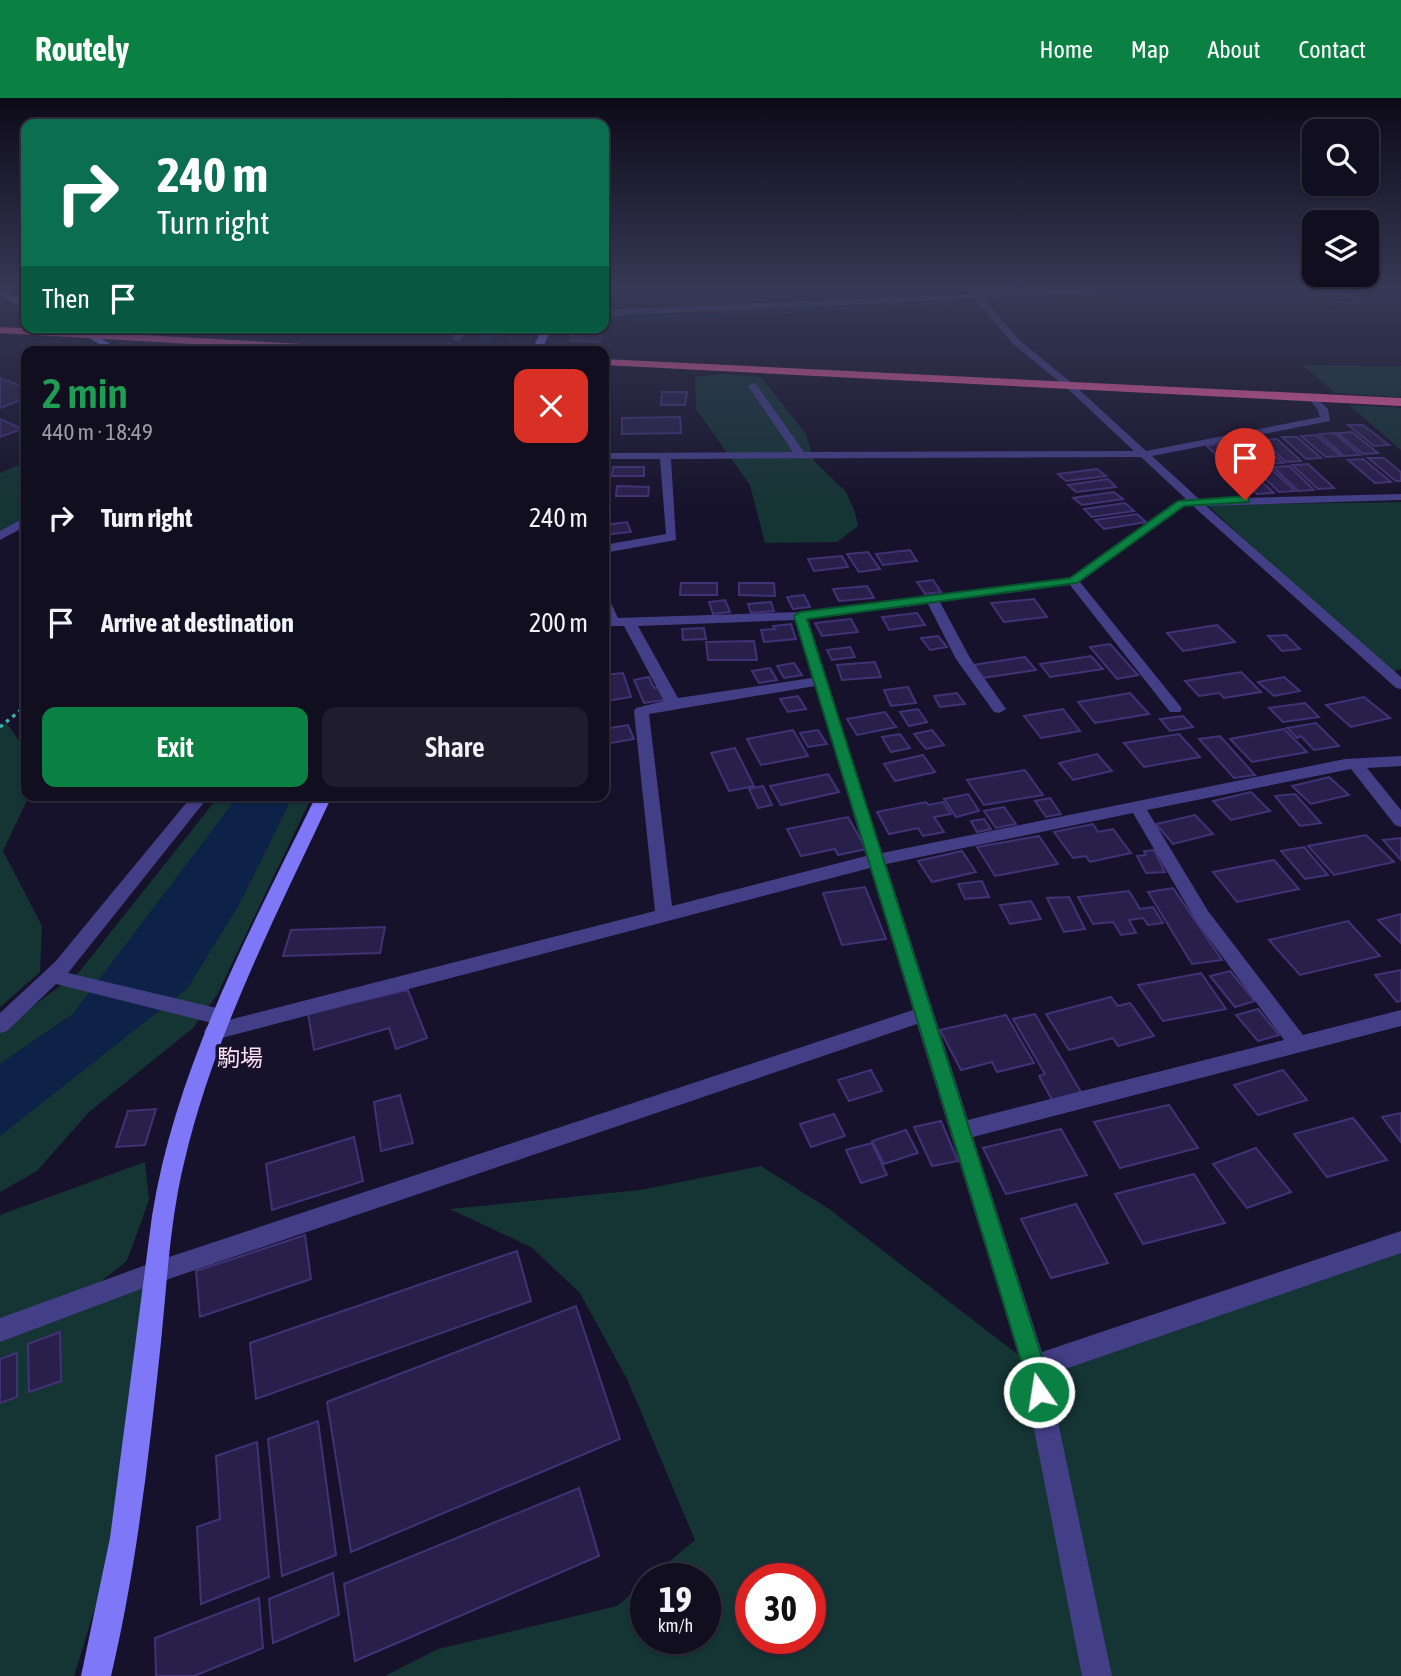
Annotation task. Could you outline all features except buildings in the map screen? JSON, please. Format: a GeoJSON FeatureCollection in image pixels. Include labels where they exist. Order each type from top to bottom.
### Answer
{"type":"FeatureCollection","features":[{"type":"Feature","properties":{"kind":"highway"},"geometry":{"type":"LineString","coordinates":[[616,363],[1401,402]]}},
{"type":"Feature","properties":{"kind":"street"},"geometry":{"type":"LineString","coordinates":[[1041,363],[1401,685]]}},
{"type":"Feature","properties":{"kind":"street"},"geometry":{"type":"LineString","coordinates":[[753,386],[801,456]]}},
{"type":"Feature","properties":{"kind":"street"},"geometry":{"type":"LineString","coordinates":[[609,456],[1145,454],[1326,419],[1324,409],[1313,398]]}},
{"type":"Feature","properties":{"kind":"street"},"geometry":{"type":"LineString","coordinates":[[609,548],[671,537],[665,456]]}},
{"type":"Feature","properties":{"kind":"street"},"geometry":{"type":"LineString","coordinates":[[616,623],[800,616],[1073,581],[1181,503],[1193,500],[1401,497]]}},
{"type":"Feature","properties":{"kind":"street"},"geometry":{"type":"LineString","coordinates":[[0,536],[21,524]]}},
{"type":"Feature","properties":{"kind":"street"},"geometry":{"type":"LineString","coordinates":[[1073,581],[1175,709]]}},
{"type":"Feature","properties":{"kind":"street"},"geometry":{"type":"LineString","coordinates":[[932,599],[963,659],[999,709]]}},
{"type":"Feature","properties":{"kind":"street"},"geometry":{"type":"LineString","coordinates":[[800,616],[1034,1367],[1097,1676]]}},
{"type":"Feature","properties":{"kind":"street"},"geometry":{"type":"LineString","coordinates":[[616,623],[673,703]]}},
{"type":"Feature","properties":{"kind":"street"},"geometry":{"type":"LineString","coordinates":[[664,915],[641,712],[673,703],[820,681]]}},
{"type":"Feature","properties":{"kind":"street"},"geometry":{"type":"LineString","coordinates":[[51,976],[189,1009],[218,1024],[876,860],[1355,763],[1401,761]]}},
{"type":"Feature","properties":{"kind":"street"},"geometry":{"type":"LineString","coordinates":[[1355,763],[1401,821]]}},
{"type":"Feature","properties":{"kind":"street"},"geometry":{"type":"LineString","coordinates":[[0,1025],[51,976],[197,801]]}},
{"type":"Feature","properties":{"kind":"street"},"geometry":{"type":"LineString","coordinates":[[96,1676],[107,1634],[130,1495],[172,1165],[191,1095],[218,1024],[322,801]]}},
{"type":"Feature","properties":{"kind":"street"},"geometry":{"type":"LineString","coordinates":[[1137,806],[1202,916],[1298,1043]]}},
{"type":"Feature","properties":{"kind":"street"},"geometry":{"type":"LineString","coordinates":[[0,1330],[157,1272],[923,1014]]}},
{"type":"Feature","properties":{"kind":"street"},"geometry":{"type":"LineString","coordinates":[[960,1131],[1401,1018]]}},
{"type":"Feature","properties":{"kind":"street"},"geometry":{"type":"LineString","coordinates":[[1034,1367],[1401,1242]]}},
{"type":"Feature","properties":{"kind":"path"},"geometry":{"type":"LineString","coordinates":[[0,727],[21,710]]}},
{"type":"Feature","properties":{"kind":"green space"},"geometry":{"type":"Polygon","coordinates":[[[1302,365],[1401,366],[1401,397],[1336,393],[1302,365]]]}},
{"type":"Feature","properties":{"kind":"green space"},"geometry":{"type":"Polygon","coordinates":[[[722,374],[761,377],[806,434],[814,461],[846,492],[858,526],[837,542],[765,543],[750,485],[696,409],[695,377],[722,374]]]}},
{"type":"Feature","properties":{"kind":"green space"},"geometry":{"type":"Polygon","coordinates":[[[1348,405],[1401,408],[1401,450],[1356,411],[1348,405]]]}},
{"type":"Feature","properties":{"kind":"green space"},"geometry":{"type":"Polygon","coordinates":[[[21,464],[21,524],[0,536],[0,473],[21,464]]]}},
{"type":"Feature","properties":{"kind":"green space"},"geometry":{"type":"Polygon","coordinates":[[[1401,502],[1401,669],[1388,673],[1207,505],[1401,502]]]}},
{"type":"Feature","properties":{"kind":"green space"},"geometry":{"type":"Polygon","coordinates":[[[6,722],[21,744],[21,801],[27,801],[3,851],[42,926],[40,972],[0,1007],[0,727],[6,722]]]}},
{"type":"Feature","properties":{"kind":"green space"},"geometry":{"type":"Polygon","coordinates":[[[215,801],[234,801],[73,1014],[0,1064],[0,1031],[80,971],[215,801]]]}},
{"type":"Feature","properties":{"kind":"green space"},"geometry":{"type":"Polygon","coordinates":[[[289,801],[310,801],[217,995],[193,1028],[89,1112],[37,1171],[0,1192],[0,1136],[194,977],[289,801]]]}},
{"type":"Feature","properties":{"kind":"green space"},"geometry":{"type":"Polygon","coordinates":[[[145,1162],[149,1200],[127,1261],[99,1283],[0,1320],[0,1215],[145,1162]]]}},
{"type":"Feature","properties":{"kind":"green space"},"geometry":{"type":"Polygon","coordinates":[[[761,1166],[829,1209],[1034,1367],[1401,1242],[1401,1676],[385,1676],[438,1649],[617,1606],[630,1595],[630,1654],[721,1654],[721,1563],[668,1563],[695,1540],[628,1381],[580,1293],[531,1247],[450,1209],[640,1190],[761,1166]]]}},
{"type":"Feature","properties":{"kind":"green space"},"geometry":{"type":"Polygon","coordinates":[[[157,1272],[130,1495],[74,1676],[0,1676],[0,1330],[157,1272]]]}},
{"type":"Feature","properties":{"kind":"water"},"geometry":{"type":"Polygon","coordinates":[[[234,801],[291,801],[239,905],[187,989],[0,1136],[0,1064],[73,1014],[234,801]]]}},
{"type":"Feature","properties":{"kind":"district","name":"駒場"},"geometry":{"type":"Point","coordinates":[240,1058]}},
{"type":"Feature","properties":{"kind":"route"},"geometry":{"type":"LineString","coordinates":[[1039,1392],[1034,1367],[800,616],[1073,581],[1181,503],[1193,500],[1245,500]]}}]}
